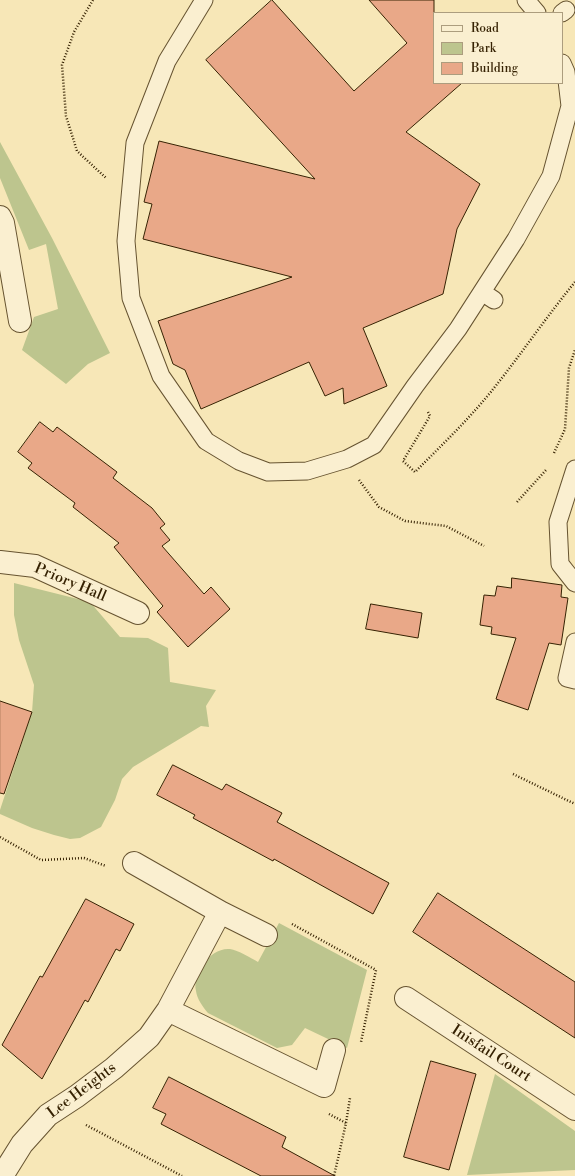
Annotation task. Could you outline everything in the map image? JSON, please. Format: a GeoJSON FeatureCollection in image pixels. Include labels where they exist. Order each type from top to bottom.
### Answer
{"type":"FeatureCollection","features":[{"type":"Feature","properties":{"kind":"street"},"geometry":{"type":"LineString","coordinates":[[0,217],[3,223],[20,321]]}},
{"type":"Feature","properties":{"kind":"street","name":"Priory Hall"},"geometry":{"type":"LineString","coordinates":[[0,562],[34,566],[138,613]]}},
{"type":"Feature","properties":{"kind":"street"},"geometry":{"type":"LineString","coordinates":[[134,863],[220,912],[266,935]]}},
{"type":"Feature","properties":{"kind":"street","name":"Lee Heights"},"geometry":{"type":"LineString","coordinates":[[1,1176],[22,1144],[48,1115],[96,1082],[149,1037],[168,1010],[220,912]]}},
{"type":"Feature","properties":{"kind":"street","name":"Inisfail Court"},"geometry":{"type":"LineString","coordinates":[[406,998],[575,1109]]}},
{"type":"Feature","properties":{"kind":"street"},"geometry":{"type":"LineString","coordinates":[[168,1010],[324,1086],[334,1050]]}},
{"type":"Feature","properties":{"kind":"lane"},"geometry":{"type":"LineString","coordinates":[[204,0],[166,61],[135,143],[126,241],[131,298],[161,376],[206,440],[239,461],[268,472],[307,471],[348,459],[374,445],[414,386],[458,329],[488,296],[516,239],[551,176],[573,106],[566,72],[563,65]]}},
{"type":"Feature","properties":{"kind":"lane"},"geometry":{"type":"LineString","coordinates":[[526,0],[536,12]]}},
{"type":"Feature","properties":{"kind":"lane"},"geometry":{"type":"LineString","coordinates":[[575,469],[558,522],[560,564],[575,583]]}},
{"type":"Feature","properties":{"kind":"lane"},"geometry":{"type":"LineString","coordinates":[[575,642],[567,678],[575,680]]}},
{"type":"Feature","properties":{"kind":"path"},"geometry":{"type":"LineString","coordinates":[[93,0],[74,32],[62,66],[66,116],[77,151],[106,178],[131,185]]}},
{"type":"Feature","properties":{"kind":"path"},"geometry":{"type":"LineString","coordinates":[[414,386],[430,416],[403,461],[415,472],[441,447],[494,388],[555,306],[575,282]]}},
{"type":"Feature","properties":{"kind":"path"},"geometry":{"type":"LineString","coordinates":[[552,457],[565,429],[569,368],[575,350]]}},
{"type":"Feature","properties":{"kind":"path"},"geometry":{"type":"LineString","coordinates":[[348,459],[362,486],[379,507],[405,521],[446,526],[484,546]]}},
{"type":"Feature","properties":{"kind":"path"},"geometry":{"type":"LineString","coordinates":[[517,502],[546,471],[549,464]]}},
{"type":"Feature","properties":{"kind":"path"},"geometry":{"type":"LineString","coordinates":[[513,774],[575,804]]}},
{"type":"Feature","properties":{"kind":"path"},"geometry":{"type":"LineString","coordinates":[[0,837],[41,860],[84,858],[127,873],[134,863]]}},
{"type":"Feature","properties":{"kind":"path"},"geometry":{"type":"LineString","coordinates":[[266,935],[276,916],[376,970],[361,1045]]}},
{"type":"Feature","properties":{"kind":"path"},"geometry":{"type":"LineString","coordinates":[[324,1086],[320,1109],[346,1123]]}},
{"type":"Feature","properties":{"kind":"path"},"geometry":{"type":"LineString","coordinates":[[334,1176],[351,1095]]}},
{"type":"Feature","properties":{"kind":"path"},"geometry":{"type":"LineString","coordinates":[[54,1111],[75,1119],[182,1176]]}},
{"type":"Feature","properties":{"kind":"green space"},"geometry":{"type":"Polygon","coordinates":[[[0,142],[52,238],[110,353],[88,364],[66,384],[22,350],[34,317],[58,309],[46,244],[29,250],[0,178],[0,142]]]}},
{"type":"Feature","properties":{"kind":"green space"},"geometry":{"type":"Polygon","coordinates":[[[14,583],[90,602],[120,637],[148,638],[168,648],[170,682],[216,690],[206,706],[209,727],[201,726],[133,767],[122,779],[115,800],[101,827],[80,838],[70,839],[54,835],[32,828],[0,814],[32,712],[34,685],[19,640],[14,615],[14,583]]]}},
{"type":"Feature","properties":{"kind":"green space"},"geometry":{"type":"Polygon","coordinates":[[[279,923],[367,970],[347,1048],[305,1028],[292,1045],[277,1048],[208,1013],[202,1006],[195,984],[200,970],[209,957],[216,952],[230,949],[241,952],[258,962],[279,923]]]}},
{"type":"Feature","properties":{"kind":"green space"},"geometry":{"type":"Polygon","coordinates":[[[495,1074],[575,1131],[575,1170],[467,1175],[495,1074]]]}},
{"type":"Feature","properties":{"kind":"building"},"geometry":{"type":"Polygon","coordinates":[[[272,0],[354,91],[407,43],[369,0],[434,0],[433,84],[461,84],[406,132],[480,184],[457,229],[443,294],[363,328],[387,386],[344,404],[343,388],[325,396],[309,362],[201,409],[185,370],[173,364],[158,321],[292,277],[143,239],[152,204],[144,202],[159,141],[315,179],[206,60],[272,0]]]}},
{"type":"Feature","properties":{"kind":"building"},"geometry":{"type":"Polygon","coordinates":[[[40,422],[53,432],[57,427],[117,472],[113,478],[152,508],[165,524],[160,528],[170,540],[162,546],[204,594],[211,587],[230,609],[188,647],[157,612],[163,606],[114,547],[119,543],[73,507],[75,503],[28,468],[32,463],[18,452],[40,422]]]}},
{"type":"Feature","properties":{"kind":"building"},"geometry":{"type":"Polygon","coordinates":[[[512,578],[562,585],[561,597],[568,598],[561,645],[549,643],[528,710],[496,699],[516,638],[491,634],[492,627],[480,625],[484,595],[495,596],[497,586],[511,588],[512,578]]]}},
{"type":"Feature","properties":{"kind":"building"},"geometry":{"type":"Polygon","coordinates":[[[371,604],[422,613],[418,638],[366,629],[371,604]]]}},
{"type":"Feature","properties":{"kind":"building"},"geometry":{"type":"Polygon","coordinates":[[[0,701],[32,712],[4,794],[0,793],[0,701]]]}},
{"type":"Feature","properties":{"kind":"building"},"geometry":{"type":"Polygon","coordinates":[[[173,765],[222,790],[226,784],[282,813],[277,822],[389,883],[373,914],[274,859],[273,861],[193,818],[195,815],[157,795],[173,765]]]}},
{"type":"Feature","properties":{"kind":"building"},"geometry":{"type":"Polygon","coordinates":[[[438,893],[575,982],[575,1038],[413,932],[438,893]]]}},
{"type":"Feature","properties":{"kind":"building"},"geometry":{"type":"Polygon","coordinates":[[[86,899],[134,924],[120,951],[116,949],[88,1002],[85,1000],[42,1079],[2,1045],[40,976],[42,977],[86,899]]]}},
{"type":"Feature","properties":{"kind":"building"},"geometry":{"type":"Polygon","coordinates":[[[431,1061],[476,1074],[449,1170],[404,1157],[431,1061]]]}},
{"type":"Feature","properties":{"kind":"building"},"geometry":{"type":"Polygon","coordinates":[[[169,1077],[286,1137],[282,1147],[335,1176],[261,1176],[161,1124],[166,1114],[153,1108],[169,1077]]]}}]}
